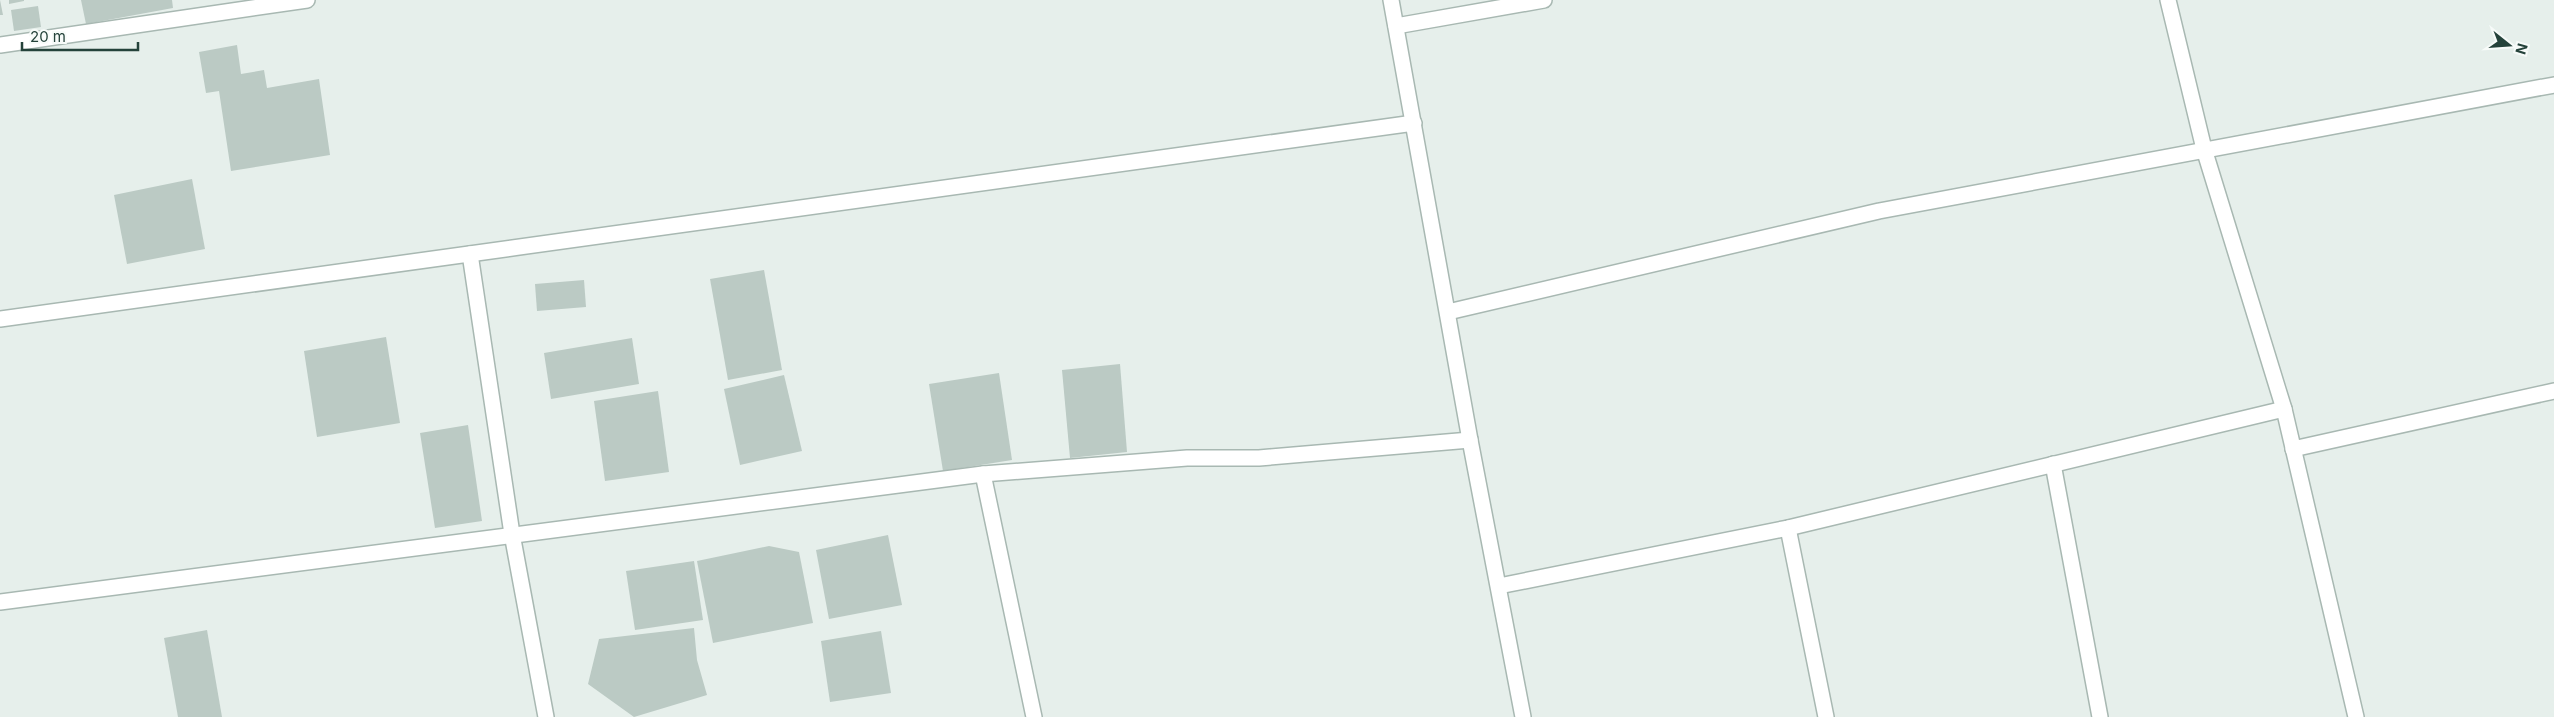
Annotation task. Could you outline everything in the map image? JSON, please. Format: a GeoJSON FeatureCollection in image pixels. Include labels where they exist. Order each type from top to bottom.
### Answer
{"type":"FeatureCollection","features":[{"type":"Feature","properties":{"kind":"street"},"geometry":{"type":"LineString","coordinates":[[0,46],[307,0]]}},
{"type":"Feature","properties":{"kind":"street"},"geometry":{"type":"LineString","coordinates":[[1391,0],[1470,440],[1523,717]]}},
{"type":"Feature","properties":{"kind":"street"},"geometry":{"type":"LineString","coordinates":[[1396,26],[1544,0]]}},
{"type":"Feature","properties":{"kind":"street"},"geometry":{"type":"LineString","coordinates":[[2168,0],[2204,149],[2284,409],[2356,717]]}},
{"type":"Feature","properties":{"kind":"street"},"geometry":{"type":"LineString","coordinates":[[1448,312],[1879,211],[2554,85]]}},
{"type":"Feature","properties":{"kind":"street"},"geometry":{"type":"LineString","coordinates":[[0,319],[1414,123]]}},
{"type":"Feature","properties":{"kind":"street"},"geometry":{"type":"LineString","coordinates":[[470,254],[512,534],[546,717]]}},
{"type":"Feature","properties":{"kind":"street"},"geometry":{"type":"LineString","coordinates":[[2293,449],[2554,391]]}},
{"type":"Feature","properties":{"kind":"street"},"geometry":{"type":"LineString","coordinates":[[1499,586],[1788,528],[2284,409]]}},
{"type":"Feature","properties":{"kind":"street"},"geometry":{"type":"LineString","coordinates":[[0,602],[983,474],[1187,458],[1259,458],[1470,440]]}},
{"type":"Feature","properties":{"kind":"street"},"geometry":{"type":"LineString","coordinates":[[2053,464],[2100,717]]}},
{"type":"Feature","properties":{"kind":"street"},"geometry":{"type":"LineString","coordinates":[[983,474],[1034,717]]}},
{"type":"Feature","properties":{"kind":"street"},"geometry":{"type":"LineString","coordinates":[[1788,528],[1826,717]]}},
{"type":"Feature","properties":{"kind":"building"},"geometry":{"type":"Polygon","coordinates":[[[0,0],[3,15],[0,15],[0,0]]]}},
{"type":"Feature","properties":{"kind":"building"},"geometry":{"type":"Polygon","coordinates":[[[9,0],[24,0],[24,1],[9,4],[9,0]]]}},
{"type":"Feature","properties":{"kind":"building"},"geometry":{"type":"Polygon","coordinates":[[[81,0],[172,0],[173,8],[86,24],[81,0]]]}},
{"type":"Feature","properties":{"kind":"building"},"geometry":{"type":"Polygon","coordinates":[[[38,6],[41,27],[14,31],[11,10],[38,6]]]}},
{"type":"Feature","properties":{"kind":"building"},"geometry":{"type":"Polygon","coordinates":[[[237,45],[241,74],[264,70],[267,88],[319,79],[330,155],[231,171],[219,91],[206,93],[199,52],[237,45]]]}},
{"type":"Feature","properties":{"kind":"building"},"geometry":{"type":"Polygon","coordinates":[[[192,179],[205,249],[127,264],[114,195],[192,179]]]}},
{"type":"Feature","properties":{"kind":"building"},"geometry":{"type":"Polygon","coordinates":[[[764,270],[782,370],[728,380],[710,279],[764,270]]]}},
{"type":"Feature","properties":{"kind":"building"},"geometry":{"type":"Polygon","coordinates":[[[584,280],[586,307],[537,311],[535,284],[584,280]]]}},
{"type":"Feature","properties":{"kind":"building"},"geometry":{"type":"Polygon","coordinates":[[[386,337],[400,423],[317,437],[304,351],[386,337]]]}},
{"type":"Feature","properties":{"kind":"building"},"geometry":{"type":"Polygon","coordinates":[[[632,338],[639,384],[551,399],[544,353],[632,338]]]}},
{"type":"Feature","properties":{"kind":"building"},"geometry":{"type":"Polygon","coordinates":[[[1120,364],[1127,452],[1070,458],[1062,370],[1120,364]]]}},
{"type":"Feature","properties":{"kind":"building"},"geometry":{"type":"Polygon","coordinates":[[[999,373],[1012,460],[943,471],[929,384],[999,373]]]}},
{"type":"Feature","properties":{"kind":"building"},"geometry":{"type":"Polygon","coordinates":[[[784,375],[802,451],[740,465],[724,389],[784,375]]]}},
{"type":"Feature","properties":{"kind":"building"},"geometry":{"type":"Polygon","coordinates":[[[658,391],[669,472],[605,481],[594,401],[658,391]]]}},
{"type":"Feature","properties":{"kind":"building"},"geometry":{"type":"Polygon","coordinates":[[[468,425],[482,521],[435,528],[420,433],[468,425]]]}},
{"type":"Feature","properties":{"kind":"building"},"geometry":{"type":"Polygon","coordinates":[[[888,535],[902,605],[829,619],[816,550],[888,535]]]}},
{"type":"Feature","properties":{"kind":"building"},"geometry":{"type":"Polygon","coordinates":[[[769,546],[799,552],[813,623],[713,643],[697,561],[769,546]]]}},
{"type":"Feature","properties":{"kind":"building"},"geometry":{"type":"Polygon","coordinates":[[[694,561],[703,620],[635,630],[626,571],[694,561]]]}},
{"type":"Feature","properties":{"kind":"building"},"geometry":{"type":"Polygon","coordinates":[[[694,628],[697,660],[707,695],[634,717],[588,684],[599,639],[694,628]]]}},
{"type":"Feature","properties":{"kind":"building"},"geometry":{"type":"Polygon","coordinates":[[[207,630],[222,717],[178,717],[164,638],[207,630]]]}},
{"type":"Feature","properties":{"kind":"building"},"geometry":{"type":"Polygon","coordinates":[[[881,631],[891,693],[830,702],[821,641],[881,631]]]}}]}
